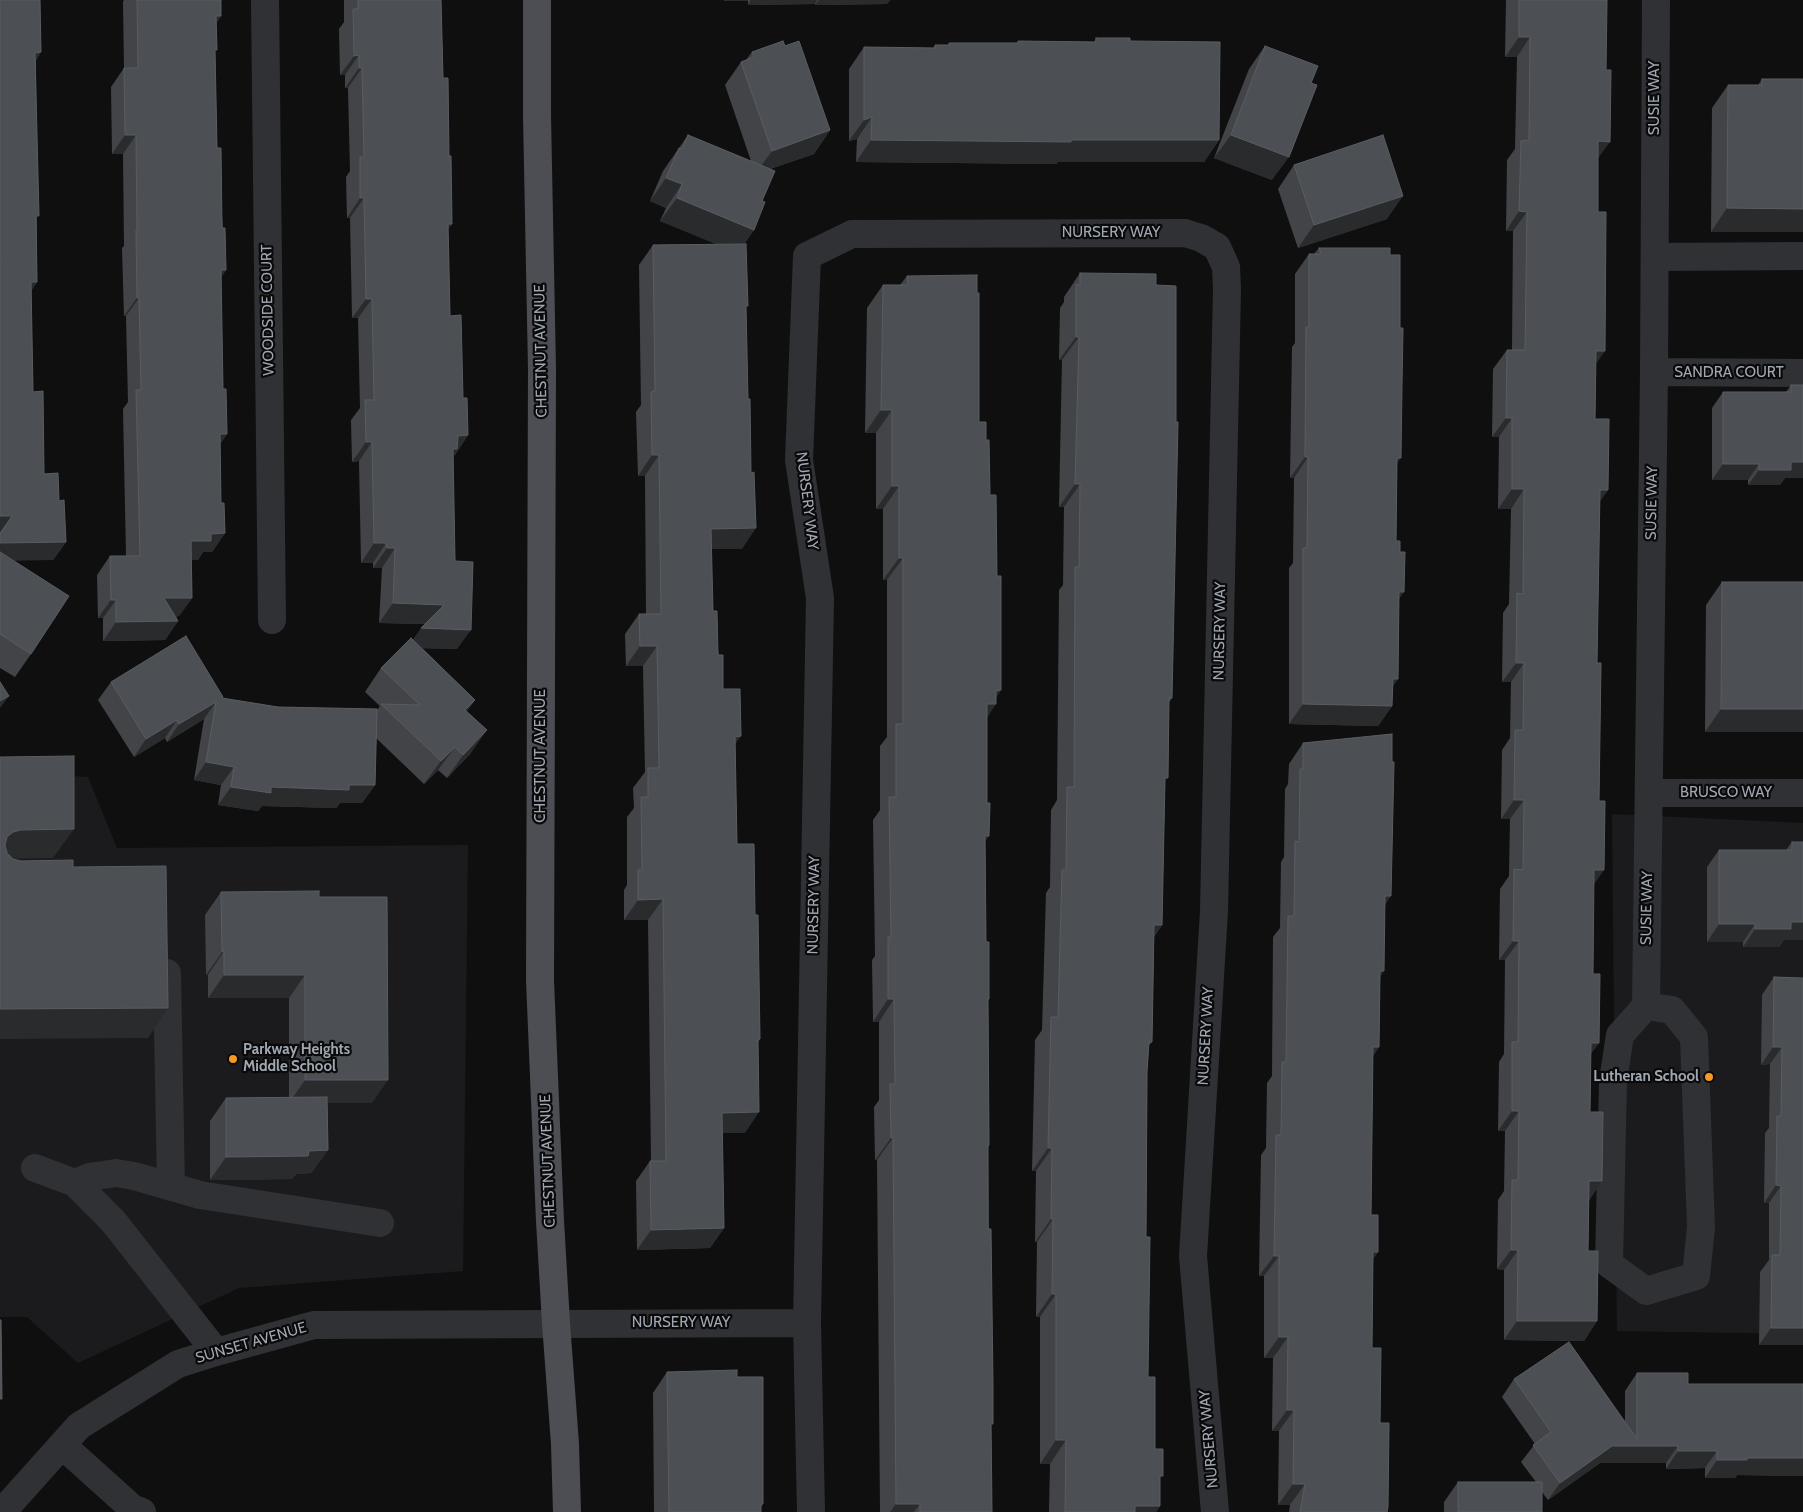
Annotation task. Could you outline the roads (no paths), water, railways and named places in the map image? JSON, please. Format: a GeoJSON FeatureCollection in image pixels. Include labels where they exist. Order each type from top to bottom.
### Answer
{"type":"FeatureCollection","features":[{"type":"Feature","properties":{"kind":"main road","name":"CHESTNUT AVENUE"},"geometry":{"type":"LineString","coordinates":[[537,0],[542,369],[540,980],[567,1512]]}},
{"type":"Feature","properties":{"kind":"street","name":"WOODSIDE COURT"},"geometry":{"type":"LineString","coordinates":[[264,0],[272,620]]}},
{"type":"Feature","properties":{"kind":"street","name":"SUSIE WAY"},"geometry":{"type":"LineString","coordinates":[[1646,1006],[1654,372],[1656,0]]}},
{"type":"Feature","properties":{"kind":"street","name":"NURSERY WAY"},"geometry":{"type":"LineString","coordinates":[[811,1512],[807,1323],[820,598],[799,460],[807,256],[852,234],[1185,233],[1201,238],[1217,247],[1226,267],[1227,288],[1214,911],[1194,1256],[1215,1512]]}},
{"type":"Feature","properties":{"kind":"street"},"geometry":{"type":"LineString","coordinates":[[1655,257],[1803,256]]}},
{"type":"Feature","properties":{"kind":"street","name":"SANDRA COURT"},"geometry":{"type":"LineString","coordinates":[[1654,372],[1803,373]]}},
{"type":"Feature","properties":{"kind":"street","name":"BRUSCO WAY"},"geometry":{"type":"LineString","coordinates":[[1649,793],[1803,793]]}},
{"type":"Feature","properties":{"kind":"street"},"geometry":{"type":"LineString","coordinates":[[166,947],[171,1187]]}},
{"type":"Feature","properties":{"kind":"street"},"geometry":{"type":"LineString","coordinates":[[1646,1006],[1672,1010],[1694,1037],[1702,1227],[1696,1276],[1646,1292],[1609,1264],[1614,1072],[1620,1035],[1646,1006]]}},
{"type":"Feature","properties":{"kind":"street"},"geometry":{"type":"LineString","coordinates":[[36,1168],[75,1184],[113,1222],[216,1352]]}},
{"type":"Feature","properties":{"kind":"street"},"geometry":{"type":"LineString","coordinates":[[75,1184],[89,1178],[116,1173],[221,1199],[380,1223]]}},
{"type":"Feature","properties":{"kind":"street","name":"NURSERY WAY"},"geometry":{"type":"LineString","coordinates":[[556,1323],[807,1323]]}},
{"type":"Feature","properties":{"kind":"street","name":"SUNSET AVENUE"},"geometry":{"type":"LineString","coordinates":[[2,1512],[79,1426],[178,1364],[314,1325],[556,1323]]}},
{"type":"Feature","properties":{"kind":"street"},"geometry":{"type":"LineString","coordinates":[[62,1445],[132,1508],[142,1512]]}},
{"type":"Feature","properties":{"kind":"place","name":"Parkway Heights Middle School"},"geometry":{"type":"Point","coordinates":[233,1059]}},
{"type":"Feature","properties":{"kind":"place","name":"Lutheran School"},"geometry":{"type":"Point","coordinates":[1709,1077]}}]}
